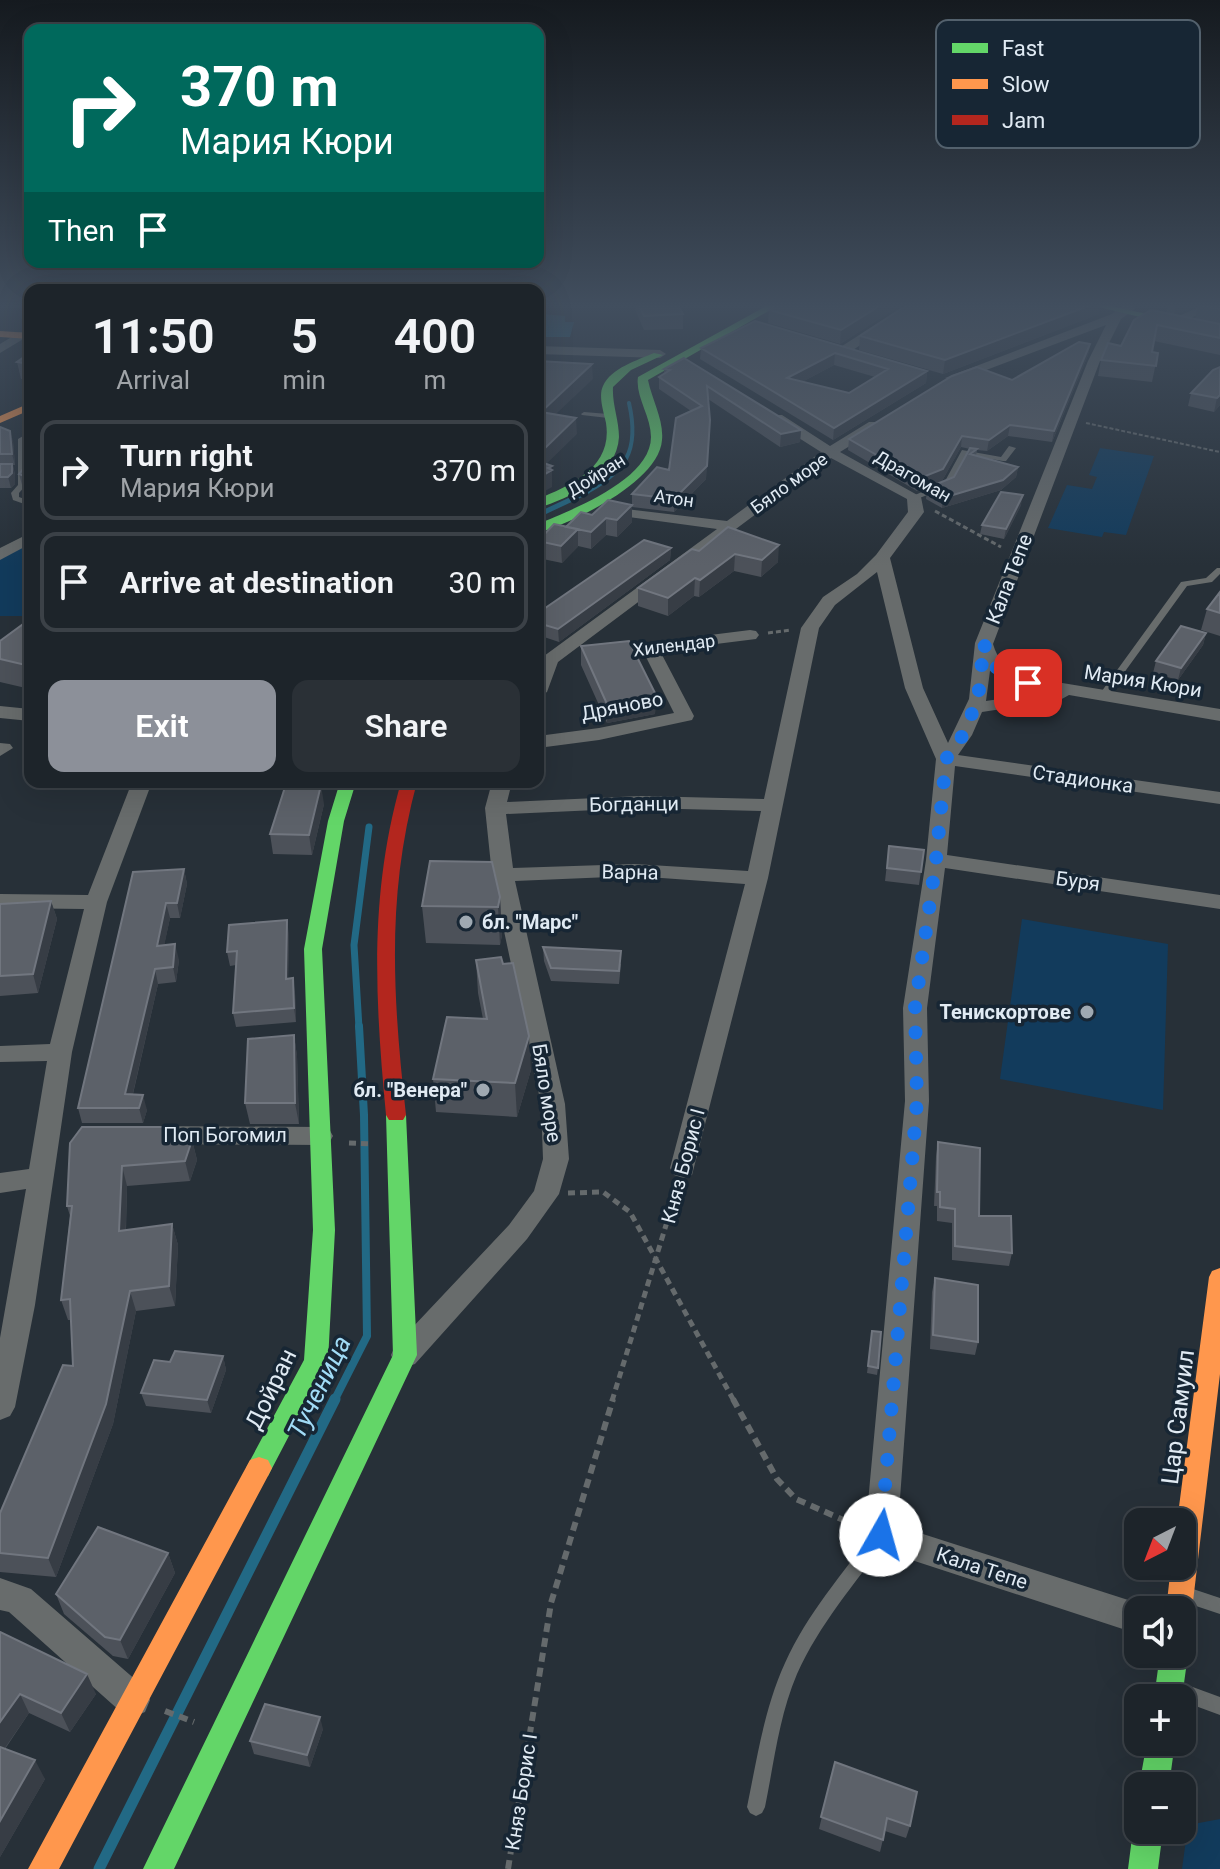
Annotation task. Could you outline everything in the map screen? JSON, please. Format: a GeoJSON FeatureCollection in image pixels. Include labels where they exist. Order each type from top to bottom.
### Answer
{"type":"FeatureCollection","features":[{"type":"Feature","properties":{"kind":"main road","name":"Дойран"},"geometry":{"type":"LineString","coordinates":[[544,501],[581,483],[607,457],[613,436],[606,392]]}},
{"type":"Feature","properties":{"kind":"main road","name":"Дойран"},"geometry":{"type":"LineString","coordinates":[[544,526],[620,488],[640,471],[656,444],[644,392]]}},
{"type":"Feature","properties":{"kind":"main road"},"geometry":{"type":"LineString","coordinates":[[0,420],[24,409]]}},
{"type":"Feature","properties":{"kind":"main road","name":"Дойран"},"geometry":{"type":"LineString","coordinates":[[43,1869],[316,1361],[330,1139],[313,949],[336,821],[346,788]]}},
{"type":"Feature","properties":{"kind":"main road"},"geometry":{"type":"LineString","coordinates":[[158,1869],[405,1355],[399,1145],[384,1000],[384,910],[397,818],[407,788]]}},
{"type":"Feature","properties":{"kind":"main road","name":"Цар Самуил"},"geometry":{"type":"LineString","coordinates":[[1180,1596],[1198,1517],[1220,1277]]}},
{"type":"Feature","properties":{"kind":"main road"},"geometry":{"type":"LineString","coordinates":[[1143,1869],[1146,1844]]}},
{"type":"Feature","properties":{"kind":"street","name":"Кала Тепе"},"geometry":{"type":"LineString","coordinates":[[1082,392],[984,643],[978,699],[963,735],[946,759],[936,860],[915,1008],[917,1101],[881,1535],[1124,1613]]}},
{"type":"Feature","properties":{"kind":"street","name":"Драгоман"},"geometry":{"type":"LineString","coordinates":[[768,412],[830,452],[914,497]]}},
{"type":"Feature","properties":{"kind":"street","name":"Бяло море"},"geometry":{"type":"LineString","coordinates":[[550,660],[830,452],[881,421]]}},
{"type":"Feature","properties":{"kind":"street","name":"Княз Борис I"},"geometry":{"type":"LineString","coordinates":[[683,1168],[757,878],[810,628],[829,601],[863,577],[882,558],[916,512],[914,497]]}},
{"type":"Feature","properties":{"kind":"street","name":"Атон"},"geometry":{"type":"LineString","coordinates":[[614,510],[729,526]]}},
{"type":"Feature","properties":{"kind":"street"},"geometry":{"type":"LineString","coordinates":[[0,555],[24,541]]}},
{"type":"Feature","properties":{"kind":"street"},"geometry":{"type":"LineString","coordinates":[[882,558],[914,688],[946,759]]}},
{"type":"Feature","properties":{"kind":"street","name":"Хилендар"},"geometry":{"type":"LineString","coordinates":[[622,651],[750,635]]}},
{"type":"Feature","properties":{"kind":"street","name":"Мария Кюри"},"geometry":{"type":"LineString","coordinates":[[984,643],[988,660],[998,672],[1028,683],[1220,715]]}},
{"type":"Feature","properties":{"kind":"street","name":"Дряново"},"geometry":{"type":"LineString","coordinates":[[544,741],[599,734],[685,716],[650,648]]}},
{"type":"Feature","properties":{"kind":"street"},"geometry":{"type":"LineString","coordinates":[[544,676],[550,660],[593,654]]}},
{"type":"Feature","properties":{"kind":"street"},"geometry":{"type":"LineString","coordinates":[[974,708],[1077,692]]}},
{"type":"Feature","properties":{"kind":"street"},"geometry":{"type":"LineString","coordinates":[[0,712],[24,714]]}},
{"type":"Feature","properties":{"kind":"street","name":"Стадионка"},"geometry":{"type":"LineString","coordinates":[[946,759],[1220,798]]}},
{"type":"Feature","properties":{"kind":"street"},"geometry":{"type":"LineString","coordinates":[[0,1407],[21,1305],[60,1052],[96,902],[140,788]]}},
{"type":"Feature","properties":{"kind":"street","name":"Бяло море"},"geometry":{"type":"LineString","coordinates":[[405,1355],[510,1242],[546,1194],[556,1159],[557,1130],[503,875],[495,808],[500,788]]}},
{"type":"Feature","properties":{"kind":"street","name":"Богданци"},"geometry":{"type":"LineString","coordinates":[[495,808],[641,802],[774,805]]}},
{"type":"Feature","properties":{"kind":"street","name":"Буря"},"geometry":{"type":"LineString","coordinates":[[936,860],[1220,902]]}},
{"type":"Feature","properties":{"kind":"street","name":"Варна"},"geometry":{"type":"LineString","coordinates":[[503,875],[634,870],[757,878]]}},
{"type":"Feature","properties":{"kind":"street"},"geometry":{"type":"LineString","coordinates":[[0,901],[96,902]]}},
{"type":"Feature","properties":{"kind":"street"},"geometry":{"type":"LineString","coordinates":[[0,1054],[60,1052]]}},
{"type":"Feature","properties":{"kind":"street","name":"Поп Богомил"},"geometry":{"type":"LineString","coordinates":[[114,1135],[330,1139]]}},
{"type":"Feature","properties":{"kind":"street"},"geometry":{"type":"LineString","coordinates":[[0,1183],[39,1177]]}},
{"type":"Feature","properties":{"kind":"street"},"geometry":{"type":"LineString","coordinates":[[0,1594],[19,1600],[133,1700]]}},
{"type":"Feature","properties":{"kind":"lane"},"geometry":{"type":"LineString","coordinates":[[584,414],[608,416]]}},
{"type":"Feature","properties":{"kind":"lane"},"geometry":{"type":"LineString","coordinates":[[24,438],[20,470],[22,485],[15,493],[16,498],[24,501]]}},
{"type":"Feature","properties":{"kind":"lane"},"geometry":{"type":"LineString","coordinates":[[914,497],[947,484],[965,452],[1003,459],[1012,448]]}},
{"type":"Feature","properties":{"kind":"lane"},"geometry":{"type":"LineString","coordinates":[[10,470],[20,470]]}},
{"type":"Feature","properties":{"kind":"lane"},"geometry":{"type":"LineString","coordinates":[[1102,697],[1184,584],[1209,580],[1220,570]]}},
{"type":"Feature","properties":{"kind":"lane"},"geometry":{"type":"LineString","coordinates":[[756,1807],[782,1691],[791,1667],[809,1636],[881,1535]]}},
{"type":"Feature","properties":{"kind":"lane"},"geometry":{"type":"LineString","coordinates":[[1196,1603],[1220,1606]]}},
{"type":"Feature","properties":{"kind":"lane"},"geometry":{"type":"LineString","coordinates":[[1196,1700],[1220,1706]]}},
{"type":"Feature","properties":{"kind":"path","name":"Драгоман"},"geometry":{"type":"LineString","coordinates":[[914,497],[951,522],[1017,555]]}},
{"type":"Feature","properties":{"kind":"path"},"geometry":{"type":"LineString","coordinates":[[750,635],[810,628]]}},
{"type":"Feature","properties":{"kind":"path"},"geometry":{"type":"LineString","coordinates":[[330,1139],[380,1144]]}},
{"type":"Feature","properties":{"kind":"path","name":"Княз Борис I"},"geometry":{"type":"LineString","coordinates":[[508,1869],[551,1603],[683,1168]]}},
{"type":"Feature","properties":{"kind":"path"},"geometry":{"type":"LineString","coordinates":[[546,1194],[603,1192],[630,1212],[777,1479],[796,1499],[881,1535]]}},
{"type":"Feature","properties":{"kind":"path"},"geometry":{"type":"LineString","coordinates":[[133,1700],[223,1732]]}},
{"type":"Feature","properties":{"kind":"shaded area"},"geometry":{"type":"Polygon","coordinates":[[[1100,448],[1154,456],[1126,535],[1104,532],[1102,537],[1048,528],[1067,485],[1092,489],[1097,477],[1089,475],[1100,448]]]}},
{"type":"Feature","properties":{"kind":"shaded area"},"geometry":{"type":"Polygon","coordinates":[[[24,542],[24,616],[0,616],[0,557],[24,542]]]}},
{"type":"Feature","properties":{"kind":"shaded area","name":"Тенискортове"},"geometry":{"type":"Polygon","coordinates":[[[1022,919],[1168,944],[1163,1110],[1000,1079],[1022,919]]]}},
{"type":"Feature","properties":{"kind":"shaded area"},"geometry":{"type":"Polygon","coordinates":[[[1220,1819],[1220,1869],[1182,1869],[1185,1844],[1196,1844],[1196,1824],[1220,1819]]]}},
{"type":"Feature","properties":{"kind":"building"},"geometry":{"type":"Polygon","coordinates":[[[544,392],[562,392],[544,409],[544,392]]]}},
{"type":"Feature","properties":{"kind":"building"},"geometry":{"type":"Polygon","coordinates":[[[682,392],[708,392],[710,420],[707,466],[674,499],[632,494],[657,467],[669,470],[676,418],[702,406],[682,392]]]}},
{"type":"Feature","properties":{"kind":"building"},"geometry":{"type":"Polygon","coordinates":[[[717,392],[740,392],[801,430],[781,434],[717,392]]]}},
{"type":"Feature","properties":{"kind":"building"},"geometry":{"type":"Polygon","coordinates":[[[775,392],[892,392],[834,428],[775,392]]]}},
{"type":"Feature","properties":{"kind":"building"},"geometry":{"type":"Polygon","coordinates":[[[925,392],[1070,392],[1054,431],[1010,425],[989,440],[962,436],[943,469],[918,479],[849,439],[925,392]]]}},
{"type":"Feature","properties":{"kind":"building"},"geometry":{"type":"Polygon","coordinates":[[[1220,392],[1220,395],[1217,398],[1191,393],[1220,392]]]}},
{"type":"Feature","properties":{"kind":"building"},"geometry":{"type":"Polygon","coordinates":[[[544,413],[576,418],[544,449],[544,413]]]}},
{"type":"Feature","properties":{"kind":"building"},"geometry":{"type":"Polygon","coordinates":[[[0,427],[10,431],[12,454],[0,454],[0,427]]]}},
{"type":"Feature","properties":{"kind":"building"},"geometry":{"type":"Polygon","coordinates":[[[970,448],[977,449],[970,454],[1018,467],[1003,480],[943,498],[927,488],[954,477],[970,448]]]}},
{"type":"Feature","properties":{"kind":"building"},"geometry":{"type":"Polygon","coordinates":[[[544,463],[552,466],[548,468],[552,470],[544,475],[544,463]]]}},
{"type":"Feature","properties":{"kind":"building"},"geometry":{"type":"Polygon","coordinates":[[[0,464],[12,464],[12,473],[8,477],[0,477],[0,464]]]}},
{"type":"Feature","properties":{"kind":"building"},"geometry":{"type":"Polygon","coordinates":[[[1001,492],[1023,495],[1006,529],[982,525],[1001,492]]]}},
{"type":"Feature","properties":{"kind":"building"},"geometry":{"type":"Polygon","coordinates":[[[608,500],[632,505],[617,520],[606,518],[591,532],[566,527],[581,512],[592,515],[608,500]]]}},
{"type":"Feature","properties":{"kind":"building"},"geometry":{"type":"Polygon","coordinates":[[[554,524],[578,529],[561,546],[544,542],[544,535],[554,524]]]}},
{"type":"Feature","properties":{"kind":"building"},"geometry":{"type":"Polygon","coordinates":[[[728,527],[779,545],[762,560],[735,554],[700,580],[695,578],[668,598],[638,588],[692,549],[699,551],[728,527]]]}},
{"type":"Feature","properties":{"kind":"building"},"geometry":{"type":"Polygon","coordinates":[[[644,540],[671,548],[558,629],[544,625],[544,609],[644,540]]]}},
{"type":"Feature","properties":{"kind":"building"},"geometry":{"type":"Polygon","coordinates":[[[1220,592],[1220,613],[1207,609],[1220,592]]]}},
{"type":"Feature","properties":{"kind":"building"},"geometry":{"type":"Polygon","coordinates":[[[24,623],[24,665],[0,659],[0,641],[24,623]]]}},
{"type":"Feature","properties":{"kind":"building"},"geometry":{"type":"Polygon","coordinates":[[[1181,626],[1206,633],[1181,668],[1156,661],[1181,626]]]}},
{"type":"Feature","properties":{"kind":"building"},"geometry":{"type":"Polygon","coordinates":[[[629,641],[656,695],[607,704],[581,646],[629,641]]]}},
{"type":"Feature","properties":{"kind":"building"},"geometry":{"type":"Polygon","coordinates":[[[285,788],[320,788],[309,835],[270,834],[285,788]]]}},
{"type":"Feature","properties":{"kind":"building"},"geometry":{"type":"Polygon","coordinates":[[[889,846],[924,850],[921,872],[887,868],[889,846]]]}},
{"type":"Feature","properties":{"kind":"building"},"geometry":{"type":"Polygon","coordinates":[[[430,861],[492,862],[500,897],[498,907],[422,906],[430,861]]]}},
{"type":"Feature","properties":{"kind":"building"},"geometry":{"type":"Polygon","coordinates":[[[184,869],[177,903],[166,903],[157,946],[175,944],[173,967],[155,969],[125,1094],[143,1095],[139,1108],[78,1108],[133,872],[184,869]]]}},
{"type":"Feature","properties":{"kind":"building"},"geometry":{"type":"Polygon","coordinates":[[[51,901],[33,974],[0,976],[0,904],[51,901]]]}},
{"type":"Feature","properties":{"kind":"building"},"geometry":{"type":"Polygon","coordinates":[[[287,920],[286,979],[293,978],[294,1008],[233,1013],[237,951],[227,952],[229,925],[287,920]]]}},
{"type":"Feature","properties":{"kind":"building"},"geometry":{"type":"Polygon","coordinates":[[[543,947],[621,951],[619,971],[551,968],[543,947]]]}},
{"type":"Feature","properties":{"kind":"building"},"geometry":{"type":"Polygon","coordinates":[[[501,957],[503,964],[513,963],[529,1036],[515,1083],[433,1079],[447,1017],[487,1019],[476,960],[501,957]]]}},
{"type":"Feature","properties":{"kind":"building"},"geometry":{"type":"Polygon","coordinates":[[[294,1035],[295,1103],[245,1103],[248,1039],[294,1035]]]}},
{"type":"Feature","properties":{"kind":"building"},"geometry":{"type":"Polygon","coordinates":[[[82,1127],[170,1127],[168,1139],[192,1140],[185,1161],[122,1166],[119,1231],[172,1224],[169,1286],[130,1291],[106,1404],[48,1558],[0,1553],[0,1513],[63,1365],[73,1366],[70,1299],[61,1300],[72,1206],[67,1206],[70,1143],[82,1127]]]}},
{"type":"Feature","properties":{"kind":"building"},"geometry":{"type":"Polygon","coordinates":[[[938,1142],[980,1148],[979,1216],[1011,1216],[1012,1253],[955,1246],[955,1209],[940,1207],[940,1192],[937,1192],[938,1142]]]}},
{"type":"Feature","properties":{"kind":"building"},"geometry":{"type":"Polygon","coordinates":[[[935,1278],[978,1285],[978,1342],[933,1335],[935,1278]]]}},
{"type":"Feature","properties":{"kind":"building"},"geometry":{"type":"Polygon","coordinates":[[[872,1331],[881,1332],[878,1368],[868,1366],[872,1331]]]}},
{"type":"Feature","properties":{"kind":"building"},"geometry":{"type":"Polygon","coordinates":[[[175,1351],[223,1356],[207,1400],[141,1393],[154,1360],[170,1362],[175,1351]]]}},
{"type":"Feature","properties":{"kind":"building"},"geometry":{"type":"Polygon","coordinates":[[[98,1527],[168,1553],[120,1640],[105,1637],[56,1594],[98,1527]]]}},
{"type":"Feature","properties":{"kind":"building"},"geometry":{"type":"Polygon","coordinates":[[[0,1632],[87,1674],[61,1713],[20,1694],[0,1722],[0,1632]]]}},
{"type":"Feature","properties":{"kind":"building"},"geometry":{"type":"Polygon","coordinates":[[[265,1704],[320,1717],[307,1755],[250,1741],[265,1704]]]}},
{"type":"Feature","properties":{"kind":"building"},"geometry":{"type":"Polygon","coordinates":[[[0,1747],[35,1760],[0,1821],[0,1747]]]}},
{"type":"Feature","properties":{"kind":"building"},"geometry":{"type":"Polygon","coordinates":[[[835,1762],[917,1792],[910,1826],[887,1818],[883,1840],[821,1817],[835,1762]]]}},
{"type":"Feature","properties":{"kind":"waterway","name":"Тученица"},"geometry":{"type":"LineString","coordinates":[[585,493],[610,477],[626,458],[632,434],[629,403]]}},
{"type":"Feature","properties":{"kind":"waterway","name":"Тученица"},"geometry":{"type":"LineString","coordinates":[[544,512],[585,493]]}},
{"type":"Feature","properties":{"kind":"waterway","name":"Тученица"},"geometry":{"type":"LineString","coordinates":[[359,1028],[354,945],[369,827]]}},
{"type":"Feature","properties":{"kind":"waterway","name":"Тученица"},"geometry":{"type":"LineString","coordinates":[[334,1401],[367,1336],[364,1115],[359,1026]]}},
{"type":"Feature","properties":{"kind":"waterway","name":"Тученица"},"geometry":{"type":"LineString","coordinates":[[99,1869],[335,1399]]}},
{"type":"Feature","properties":{"kind":"traffic: fast"},"geometry":{"type":"LineString","coordinates":[[544,501],[587,479],[606,461],[613,436],[608,392]]}},
{"type":"Feature","properties":{"kind":"traffic: fast"},"geometry":{"type":"LineString","coordinates":[[544,526],[624,485],[650,459],[657,437],[646,392]]}},
{"type":"Feature","properties":{"kind":"traffic: fast"},"geometry":{"type":"LineString","coordinates":[[259,1468],[316,1361],[324,1230],[313,949],[336,821],[346,788]]}},
{"type":"Feature","properties":{"kind":"traffic: fast"},"geometry":{"type":"LineString","coordinates":[[158,1869],[405,1355],[396,1115]]}},
{"type":"Feature","properties":{"kind":"traffic: fast"},"geometry":{"type":"LineString","coordinates":[[1170,1684],[1172,1668]]}},
{"type":"Feature","properties":{"kind":"traffic: fast"},"geometry":{"type":"LineString","coordinates":[[1156,1772],[1159,1756]]}},
{"type":"Feature","properties":{"kind":"traffic: fast"},"geometry":{"type":"LineString","coordinates":[[1143,1869],[1146,1844]]}},
{"type":"Feature","properties":{"kind":"traffic: slow"},"geometry":{"type":"LineString","coordinates":[[0,420],[24,409]]}},
{"type":"Feature","properties":{"kind":"traffic: slow"},"geometry":{"type":"LineString","coordinates":[[1181,1596],[1220,1277]]}},
{"type":"Feature","properties":{"kind":"traffic: slow"},"geometry":{"type":"LineString","coordinates":[[43,1869],[259,1468]]}},
{"type":"Feature","properties":{"kind":"traffic: jam"},"geometry":{"type":"LineString","coordinates":[[396,1115],[384,947],[390,864],[407,788]]}},
{"type":"Feature","properties":{"kind":"place","name":"бл. \"Марс\""},"geometry":{"type":"Point","coordinates":[466,922]}},
{"type":"Feature","properties":{"kind":"place","name":"Тенискортове"},"geometry":{"type":"Point","coordinates":[1087,1012]}},
{"type":"Feature","properties":{"kind":"place","name":"бл. \"Венера\""},"geometry":{"type":"Point","coordinates":[483,1090]}},
{"type":"Feature","properties":{"kind":"route"},"geometry":{"type":"LineString","coordinates":[[881,1535],[917,1101],[915,1008],[936,860],[946,759],[963,735],[978,699],[984,643],[988,660],[998,672],[1028,683]]}}]}
